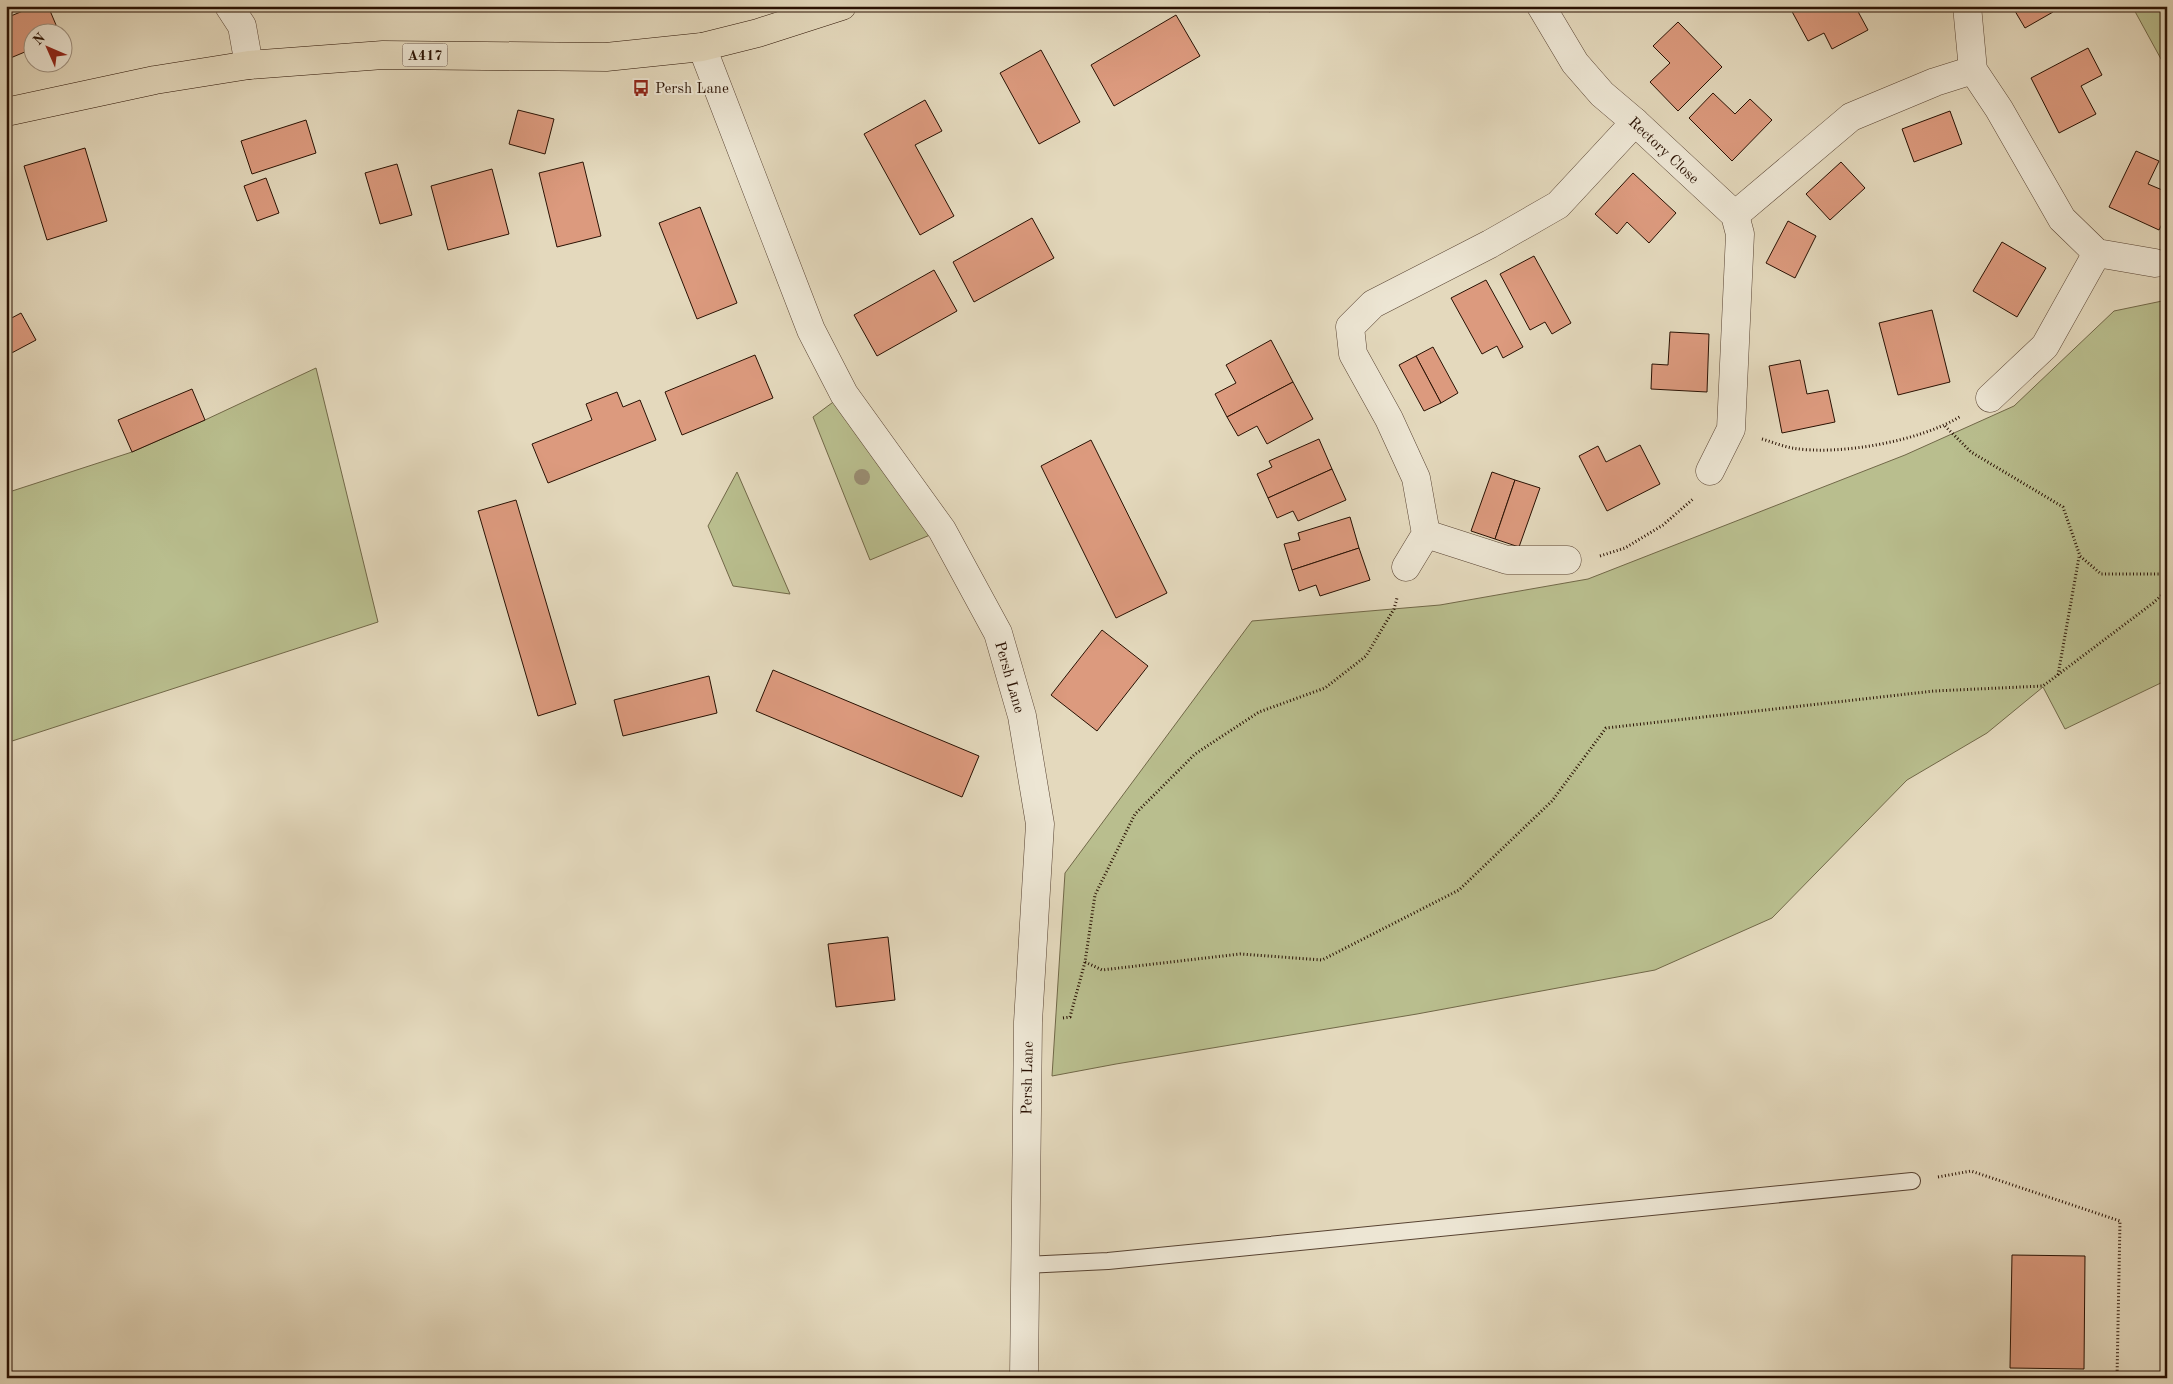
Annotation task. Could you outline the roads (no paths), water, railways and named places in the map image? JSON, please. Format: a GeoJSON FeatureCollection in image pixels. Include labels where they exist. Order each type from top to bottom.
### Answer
{"type":"FeatureCollection","features":[{"type":"Feature","properties":{"kind":"highway","name":"A417"},"geometry":{"type":"LineString","coordinates":[[6,112],[155,80],[249,65],[383,55],[606,57],[702,47],[767,30],[842,6]]}},
{"type":"Feature","properties":{"kind":"street"},"geometry":{"type":"LineString","coordinates":[[229,6],[242,26],[249,65]]}},
{"type":"Feature","properties":{"kind":"street","name":"Rectory Close"},"geometry":{"type":"LineString","coordinates":[[1541,6],[1575,63],[1602,94],[1735,215]]}},
{"type":"Feature","properties":{"kind":"street"},"geometry":{"type":"LineString","coordinates":[[1967,6],[1973,70],[1999,109],[2062,219],[2097,253],[2161,263]]}},
{"type":"Feature","properties":{"kind":"street","name":"Persh Lane"},"geometry":{"type":"LineString","coordinates":[[702,47],[811,330],[844,394],[942,530],[998,633],[1022,716],[1040,824],[1028,1022],[1024,1378]]}},
{"type":"Feature","properties":{"kind":"street"},"geometry":{"type":"LineString","coordinates":[[1710,471],[1730,429],[1740,234],[1735,215],[1851,117],[1935,82],[1973,70]]}},
{"type":"Feature","properties":{"kind":"street"},"geometry":{"type":"LineString","coordinates":[[1406,566],[1426,534],[1416,478],[1389,419],[1353,354],[1350,327],[1373,304],[1490,244],[1558,204],[1635,122]]}},
{"type":"Feature","properties":{"kind":"street"},"geometry":{"type":"LineString","coordinates":[[1990,398],[2045,346],[2097,253]]}},
{"type":"Feature","properties":{"kind":"street"},"geometry":{"type":"LineString","coordinates":[[1426,534],[1507,560],[1567,560]]}},
{"type":"Feature","properties":{"kind":"lane"},"geometry":{"type":"LineString","coordinates":[[1025,1265],[1108,1261],[1912,1181]]}},
{"type":"Feature","properties":{"kind":"place","name":"Persh Lane"},"geometry":{"type":"Point","coordinates":[641,88]}}]}
